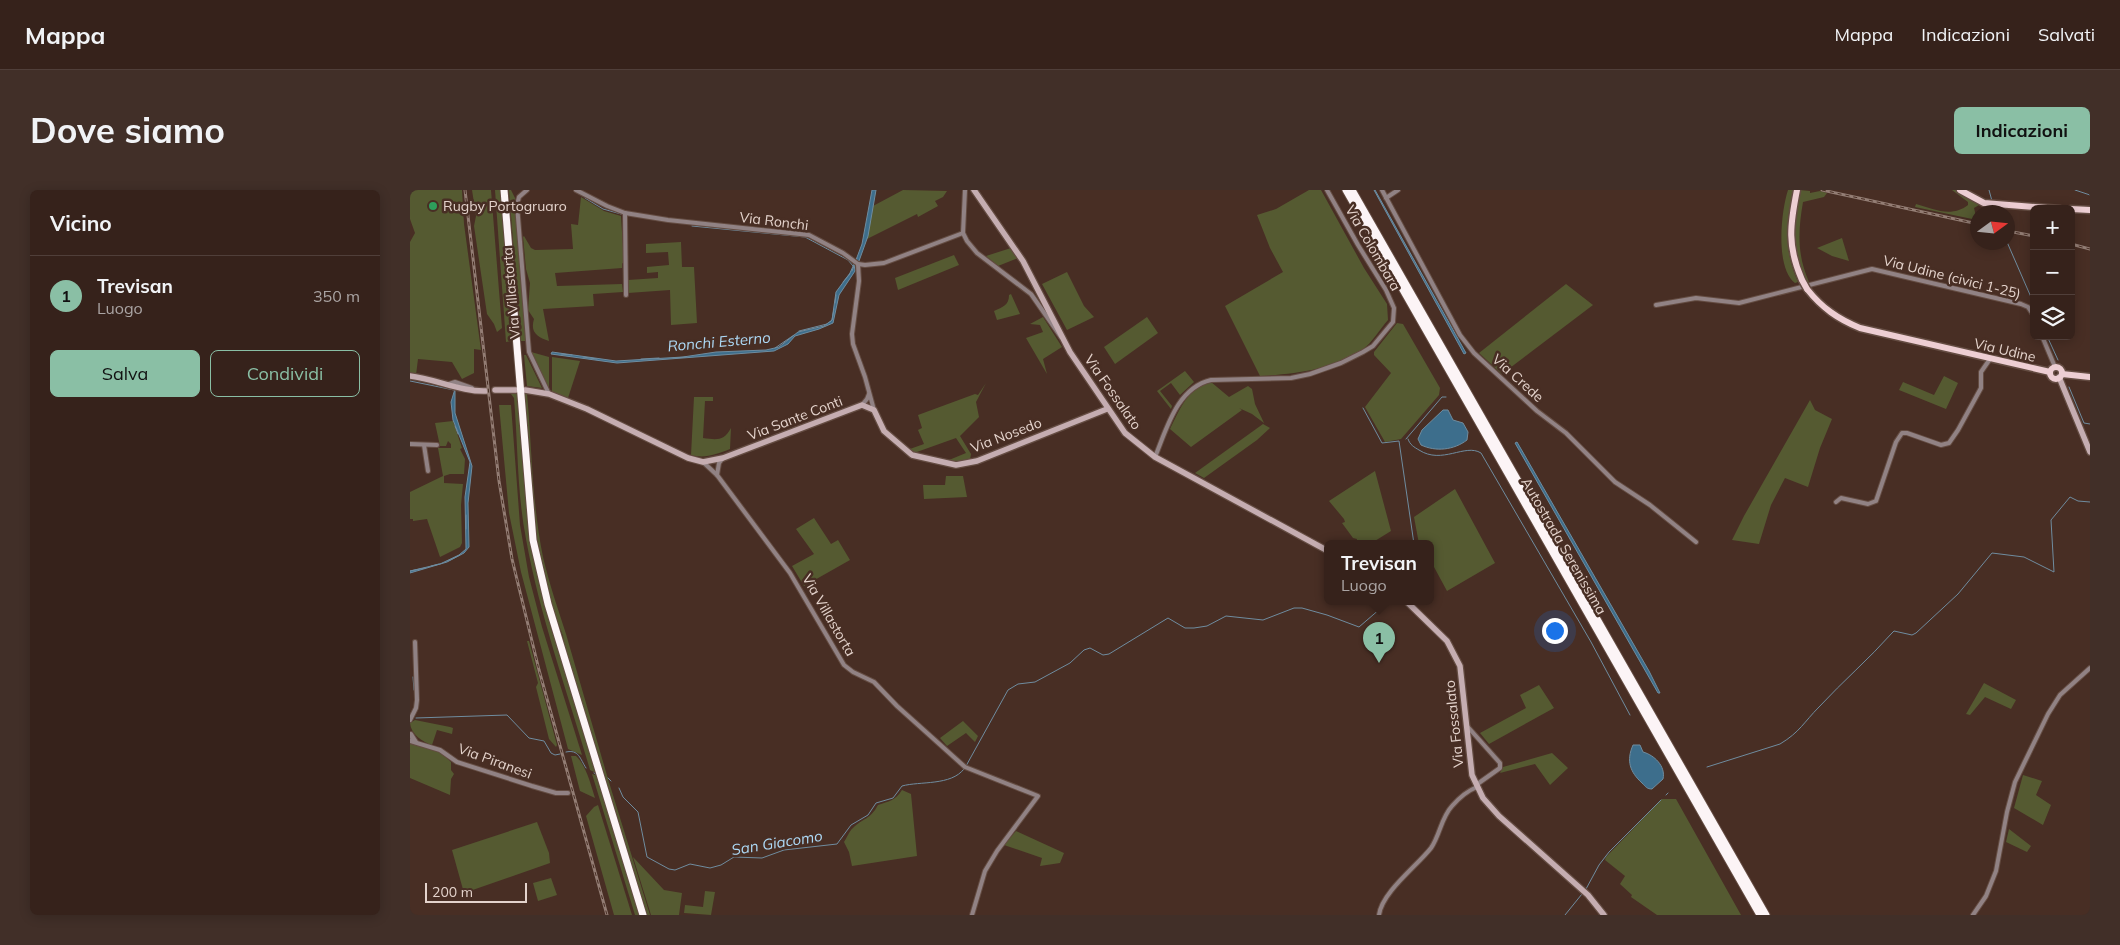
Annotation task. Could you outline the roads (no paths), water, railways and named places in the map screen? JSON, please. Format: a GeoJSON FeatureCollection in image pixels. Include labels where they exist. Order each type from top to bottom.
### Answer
{"type":"FeatureCollection","features":[{"type":"Feature","properties":{"kind":"highway"},"geometry":{"type":"LineString","coordinates":[[504,190],[530,515],[540,571],[643,915]]}},
{"type":"Feature","properties":{"kind":"highway","name":"Autostrada Serenissima"},"geometry":{"type":"LineString","coordinates":[[1346,190],[1760,915]]}},
{"type":"Feature","properties":{"kind":"highway","name":"Autostrada Serenissima"},"geometry":{"type":"LineString","coordinates":[[1352,190],[1766,915]]}},
{"type":"Feature","properties":{"kind":"main road","name":"Via Udine"},"geometry":{"type":"LineString","coordinates":[[1797,190],[1792,213],[1790,241],[1792,253],[1807,290],[1826,310],[1844,322],[1860,328],[2050,372]]}},
{"type":"Feature","properties":{"kind":"main road"},"geometry":{"type":"LineString","coordinates":[[1960,190],[1984,203],[2030,208]]}},
{"type":"Feature","properties":{"kind":"main road"},"geometry":{"type":"LineString","coordinates":[[2075,209],[2090,210]]}},
{"type":"Feature","properties":{"kind":"main road","name":"Via Udine"},"geometry":{"type":"LineString","coordinates":[[2050,372],[2055,367]]}},
{"type":"Feature","properties":{"kind":"main road"},"geometry":{"type":"LineString","coordinates":[[2055,367],[2060,369],[2060,376]]}},
{"type":"Feature","properties":{"kind":"main road","name":"Via Udine"},"geometry":{"type":"LineString","coordinates":[[2050,372],[2053,378],[2060,376],[2090,377]]}},
{"type":"Feature","properties":{"kind":"street","name":"Via Villastorta"},"geometry":{"type":"LineString","coordinates":[[527,190],[519,197],[517,205],[528,352],[549,394]]}},
{"type":"Feature","properties":{"kind":"street","name":"Via Ronchi"},"geometry":{"type":"LineString","coordinates":[[576,190],[607,206],[625,212],[668,220],[809,235],[856,262]]}},
{"type":"Feature","properties":{"kind":"street"},"geometry":{"type":"LineString","coordinates":[[965,190],[963,233],[977,253],[1031,294],[1063,339]]}},
{"type":"Feature","properties":{"kind":"street","name":"Via Fossalato"},"geometry":{"type":"LineString","coordinates":[[974,190],[1023,261],[1063,339],[1107,409],[1125,433],[1155,457],[1324,549]]}},
{"type":"Feature","properties":{"kind":"street","name":"Via Colombara"},"geometry":{"type":"LineString","coordinates":[[1155,457],[1177,407],[1189,391],[1197,385],[1211,380],[1299,377],[1319,371],[1355,357],[1373,346],[1395,319],[1394,308],[1386,290],[1327,190]]}},
{"type":"Feature","properties":{"kind":"street"},"geometry":{"type":"LineString","coordinates":[[1382,190],[1386,198],[1398,190]]}},
{"type":"Feature","properties":{"kind":"street","name":"Via Crede"},"geometry":{"type":"LineString","coordinates":[[1386,198],[1460,335],[1474,353],[1537,411],[1566,433],[1615,482],[1650,505],[1696,542]]}},
{"type":"Feature","properties":{"kind":"street"},"geometry":{"type":"LineString","coordinates":[[625,212],[626,295]]}},
{"type":"Feature","properties":{"kind":"street"},"geometry":{"type":"LineString","coordinates":[[856,262],[871,265],[884,263],[963,233]]}},
{"type":"Feature","properties":{"kind":"street","name":"Via Nosedo"},"geometry":{"type":"LineString","coordinates":[[856,262],[859,281],[852,344],[866,377],[874,410],[884,431],[904,450],[920,458],[956,465],[976,460],[1107,409]]}},
{"type":"Feature","properties":{"kind":"street","name":"Via Udine (civici 1-25)"},"geometry":{"type":"LineString","coordinates":[[1656,305],[1696,298],[1738,303],[1872,269],[2021,304],[2030,310]]}},
{"type":"Feature","properties":{"kind":"street"},"geometry":{"type":"LineString","coordinates":[[2044,340],[2055,367]]}},
{"type":"Feature","properties":{"kind":"street"},"geometry":{"type":"LineString","coordinates":[[1836,502],[1841,498],[1868,504],[1876,501],[1896,442],[1902,433],[1941,445],[1949,443],[1981,388],[1981,372],[1990,359]]}},
{"type":"Feature","properties":{"kind":"street"},"geometry":{"type":"LineString","coordinates":[[410,376],[433,379],[470,390],[484,390]]}},
{"type":"Feature","properties":{"kind":"street"},"geometry":{"type":"LineString","coordinates":[[2060,376],[2090,452]]}},
{"type":"Feature","properties":{"kind":"street"},"geometry":{"type":"LineString","coordinates":[[495,390],[516,390]]}},
{"type":"Feature","properties":{"kind":"street","name":"Via Villastorta"},"geometry":{"type":"LineString","coordinates":[[524,390],[549,394],[610,419],[688,458],[703,462],[717,475],[790,573],[844,666],[874,682],[897,706],[965,767],[1038,796],[997,851],[985,872],[972,915]]}},
{"type":"Feature","properties":{"kind":"street","name":"Via Sante Conti"},"geometry":{"type":"LineString","coordinates":[[703,462],[723,458],[862,406],[868,399],[869,394]]}},
{"type":"Feature","properties":{"kind":"street"},"geometry":{"type":"LineString","coordinates":[[862,406],[874,410]]}},
{"type":"Feature","properties":{"kind":"street"},"geometry":{"type":"LineString","coordinates":[[410,444],[437,445]]}},
{"type":"Feature","properties":{"kind":"street"},"geometry":{"type":"LineString","coordinates":[[424,444],[428,471]]}},
{"type":"Feature","properties":{"kind":"street"},"geometry":{"type":"LineString","coordinates":[[717,475],[719,463],[723,458]]}},
{"type":"Feature","properties":{"kind":"street","name":"Via Fossalato"},"geometry":{"type":"LineString","coordinates":[[1410,605],[1439,632],[1456,654],[1463,677],[1470,764],[1476,786],[1488,806],[1588,895],[1604,915]]}},
{"type":"Feature","properties":{"kind":"street"},"geometry":{"type":"LineString","coordinates":[[410,720],[416,708],[415,642]]}},
{"type":"Feature","properties":{"kind":"street"},"geometry":{"type":"LineString","coordinates":[[1973,915],[1986,896],[1996,871],[2007,812],[2015,782],[2048,714],[2060,695],[2090,668]]}},
{"type":"Feature","properties":{"kind":"street"},"geometry":{"type":"LineString","coordinates":[[1379,915],[1380,909],[1394,888],[1430,849],[1447,813],[1466,793],[1500,768],[1500,763],[1467,726]]}},
{"type":"Feature","properties":{"kind":"street"},"geometry":{"type":"LineString","coordinates":[[410,734],[413,742]]}},
{"type":"Feature","properties":{"kind":"street","name":"Via Piranesi"},"geometry":{"type":"LineString","coordinates":[[413,742],[440,750],[457,762],[556,793],[568,793]]}},
{"type":"Feature","properties":{"kind":"water"},"geometry":{"type":"Polygon","coordinates":[[[872,190],[876,190],[868,236],[859,261],[856,260],[862,244],[872,190]]]}},
{"type":"Feature","properties":{"kind":"water"},"geometry":{"type":"Polygon","coordinates":[[[1375,190],[1466,353],[1464,354],[1375,190]]]}},
{"type":"Feature","properties":{"kind":"water"},"geometry":{"type":"Polygon","coordinates":[[[854,264],[855,271],[839,295],[833,323],[795,336],[788,344],[774,351],[617,363],[551,354],[552,352],[616,361],[683,357],[716,352],[766,350],[779,347],[798,332],[824,326],[832,320],[836,292],[850,273],[854,264]]]}},
{"type":"Feature","properties":{"kind":"water"},"geometry":{"type":"Polygon","coordinates":[[[455,389],[455,413],[472,466],[468,503],[469,547],[464,553],[447,562],[410,573],[410,571],[440,564],[459,555],[466,549],[465,497],[470,462],[453,420],[451,402],[455,389]]]}},
{"type":"Feature","properties":{"kind":"water"},"geometry":{"type":"Polygon","coordinates":[[[1443,410],[1448,410],[1453,420],[1463,423],[1468,432],[1467,440],[1445,449],[1433,449],[1421,445],[1418,439],[1422,430],[1443,410]]]}},
{"type":"Feature","properties":{"kind":"water"},"geometry":{"type":"Polygon","coordinates":[[[1517,442],[1660,693],[1658,693],[1515,443],[1517,442]]]}},
{"type":"Feature","properties":{"kind":"water"},"geometry":{"type":"Polygon","coordinates":[[[1633,745],[1640,745],[1643,752],[1655,758],[1663,770],[1663,779],[1652,789],[1646,787],[1638,779],[1630,766],[1633,745]]]}},
{"type":"Feature","properties":{"kind":"waterway"},"geometry":{"type":"LineString","coordinates":[[1989,190],[1992,201]]}},
{"type":"Feature","properties":{"kind":"waterway"},"geometry":{"type":"LineString","coordinates":[[2075,190],[2090,195]]}},
{"type":"Feature","properties":{"kind":"waterway"},"geometry":{"type":"LineString","coordinates":[[585,198],[603,209],[621,214]]}},
{"type":"Feature","properties":{"kind":"waterway"},"geometry":{"type":"LineString","coordinates":[[692,226],[805,237],[848,260],[853,266]]}},
{"type":"Feature","properties":{"kind":"waterway"},"geometry":{"type":"LineString","coordinates":[[2010,250],[2030,295]]}},
{"type":"Feature","properties":{"kind":"waterway","name":"Ronchi Esterno"},"geometry":{"type":"LineString","coordinates":[[852,271],[857,258]]}},
{"type":"Feature","properties":{"kind":"waterway","name":"Ronchi Esterno"},"geometry":{"type":"LineString","coordinates":[[843,282],[850,274]]}},
{"type":"Feature","properties":{"kind":"waterway","name":"Ronchi Esterno"},"geometry":{"type":"LineString","coordinates":[[835,303],[836,295]]}},
{"type":"Feature","properties":{"kind":"waterway","name":"Ronchi Esterno"},"geometry":{"type":"LineString","coordinates":[[830,322],[834,309]]}},
{"type":"Feature","properties":{"kind":"waterway","name":"Ronchi Esterno"},"geometry":{"type":"LineString","coordinates":[[799,331],[827,324]]}},
{"type":"Feature","properties":{"kind":"waterway","name":"Ronchi Esterno"},"geometry":{"type":"LineString","coordinates":[[775,348],[794,335]]}},
{"type":"Feature","properties":{"kind":"waterway"},"geometry":{"type":"LineString","coordinates":[[2049,340],[2058,360]]}},
{"type":"Feature","properties":{"kind":"waterway","name":"Ronchi Esterno"},"geometry":{"type":"LineString","coordinates":[[561,354],[572,355]]}},
{"type":"Feature","properties":{"kind":"waterway","name":"Ronchi Esterno"},"geometry":{"type":"LineString","coordinates":[[583,357],[597,359]]}},
{"type":"Feature","properties":{"kind":"waterway","name":"Ronchi Esterno"},"geometry":{"type":"LineString","coordinates":[[673,358],[686,357]]}},
{"type":"Feature","properties":{"kind":"waterway","name":"Ronchi Esterno"},"geometry":{"type":"LineString","coordinates":[[641,359],[659,358]]}},
{"type":"Feature","properties":{"kind":"waterway","name":"Ronchi Esterno"},"geometry":{"type":"LineString","coordinates":[[410,381],[454,390]]}},
{"type":"Feature","properties":{"kind":"waterway"},"geometry":{"type":"LineString","coordinates":[[2069,387],[2084,423],[2090,424]]}},
{"type":"Feature","properties":{"kind":"waterway"},"geometry":{"type":"LineString","coordinates":[[1406,439],[1442,397],[1446,397]]}},
{"type":"Feature","properties":{"kind":"waterway"},"geometry":{"type":"LineString","coordinates":[[1363,408],[1382,443],[1399,441],[1413,540]]}},
{"type":"Feature","properties":{"kind":"waterway"},"geometry":{"type":"LineString","coordinates":[[455,426],[458,434]]}},
{"type":"Feature","properties":{"kind":"waterway"},"geometry":{"type":"LineString","coordinates":[[1408,439],[1414,447],[1428,454],[1445,455],[1468,450],[1481,453],[1591,642],[1630,715]]}},
{"type":"Feature","properties":{"kind":"waterway"},"geometry":{"type":"LineString","coordinates":[[1707,767],[1780,744],[1787,740],[1894,631],[1912,635],[1916,633],[1958,594],[1992,553],[2024,557],[2054,572],[2051,520],[2070,497],[2078,501],[2090,502]]}},
{"type":"Feature","properties":{"kind":"waterway"},"geometry":{"type":"LineString","coordinates":[[466,515],[466,529]]}},
{"type":"Feature","properties":{"kind":"waterway"},"geometry":{"type":"LineString","coordinates":[[448,561],[460,555]]}},
{"type":"Feature","properties":{"kind":"waterway"},"geometry":{"type":"LineString","coordinates":[[431,566],[439,564]]}},
{"type":"Feature","properties":{"kind":"waterway"},"geometry":{"type":"LineString","coordinates":[[410,571],[425,568]]}},
{"type":"Feature","properties":{"kind":"waterway","name":"San Giacomo"},"geometry":{"type":"LineString","coordinates":[[966,766],[1008,690],[1018,684],[1035,682],[1070,663],[1084,650],[1090,648],[1103,655],[1109,654],[1168,618],[1185,628],[1194,628],[1207,626],[1226,616],[1263,620],[1294,608],[1302,608],[1359,627],[1385,605]]}},
{"type":"Feature","properties":{"kind":"waterway"},"geometry":{"type":"LineString","coordinates":[[413,677],[414,690]]}},
{"type":"Feature","properties":{"kind":"waterway","name":"San Giacomo"},"geometry":{"type":"LineString","coordinates":[[416,718],[507,715],[529,738],[544,741],[551,753],[555,755],[560,754]]}},
{"type":"Feature","properties":{"kind":"waterway","name":"San Giacomo"},"geometry":{"type":"LineString","coordinates":[[566,752],[576,753],[586,768]]}},
{"type":"Feature","properties":{"kind":"waterway","name":"San Giacomo"},"geometry":{"type":"LineString","coordinates":[[619,788],[623,797],[638,812],[647,857],[669,869],[675,870],[690,864],[710,868],[721,865],[734,857],[762,858],[784,850],[837,844],[851,825],[868,815],[876,803],[893,798],[902,786],[943,781],[964,769]]}},
{"type":"Feature","properties":{"kind":"waterway","name":"San Giacomo"},"geometry":{"type":"LineString","coordinates":[[608,778],[611,781]]}},
{"type":"Feature","properties":{"kind":"waterway"},"geometry":{"type":"LineString","coordinates":[[1586,889],[1599,865],[1609,852],[1661,800]]}},
{"type":"Feature","properties":{"kind":"waterway"},"geometry":{"type":"LineString","coordinates":[[1565,915],[1582,894]]}},
{"type":"Feature","properties":{"kind":"railway"},"geometry":{"type":"LineString","coordinates":[[465,190],[499,481],[512,559],[539,670],[607,915]]}},
{"type":"Feature","properties":{"kind":"railway"},"geometry":{"type":"LineString","coordinates":[[1822,190],[1970,222]]}},
{"type":"Feature","properties":{"kind":"railway"},"geometry":{"type":"LineString","coordinates":[[2015,232],[2030,235]]}},
{"type":"Feature","properties":{"kind":"railway"},"geometry":{"type":"LineString","coordinates":[[2075,245],[2090,249]]}},
{"type":"Feature","properties":{"kind":"place","name":"Rugby Portogruaro"},"geometry":{"type":"Point","coordinates":[433,206]}},
{"type":"Feature","properties":{"kind":"place","name":"Trevisan"},"geometry":{"type":"Point","coordinates":[1379,663]}}]}
